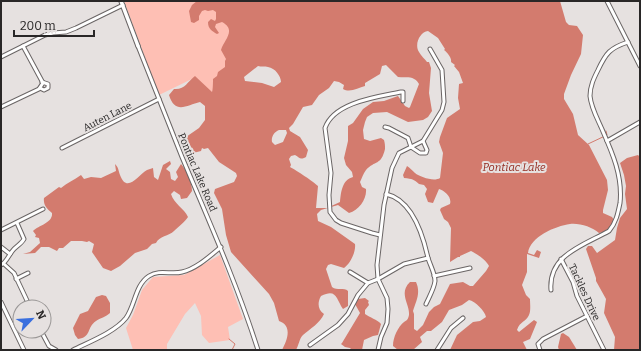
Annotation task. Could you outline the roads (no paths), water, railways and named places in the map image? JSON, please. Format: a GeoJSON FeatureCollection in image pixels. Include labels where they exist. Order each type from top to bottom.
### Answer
{"type":"FeatureCollection","features":[{"type":"Feature","properties":{"kind":"street"},"geometry":{"type":"LineString","coordinates":[[607,1],[640,66]]}},
{"type":"Feature","properties":{"kind":"street"},"geometry":{"type":"LineString","coordinates":[[1,58],[50,34],[71,30],[122,3]]}},
{"type":"Feature","properties":{"kind":"street","name":"Pontiac Lake Road"},"geometry":{"type":"LineString","coordinates":[[122,3],[159,100],[220,247],[258,350]]}},
{"type":"Feature","properties":{"kind":"street"},"geometry":{"type":"LineString","coordinates":[[628,42],[609,50],[604,57],[591,88],[592,104],[607,141],[640,122]]}},
{"type":"Feature","properties":{"kind":"street"},"geometry":{"type":"LineString","coordinates":[[1,107],[40,88],[44,90],[48,88],[48,84],[42,82],[23,46]]}},
{"type":"Feature","properties":{"kind":"street"},"geometry":{"type":"LineString","coordinates":[[378,350],[386,323],[388,309],[387,298],[376,273],[386,194],[396,158],[399,153],[423,141],[442,110],[444,102],[442,70],[430,49]]}},
{"type":"Feature","properties":{"kind":"street"},"geometry":{"type":"LineString","coordinates":[[40,88],[42,82]]}},
{"type":"Feature","properties":{"kind":"street"},"geometry":{"type":"LineString","coordinates":[[380,234],[372,233],[341,223],[332,216],[329,207],[331,173],[325,128],[330,117],[341,109],[352,105],[401,92],[403,92],[403,101]]}},
{"type":"Feature","properties":{"kind":"street","name":"Auten Lane"},"geometry":{"type":"LineString","coordinates":[[62,148],[159,100]]}},
{"type":"Feature","properties":{"kind":"street"},"geometry":{"type":"LineString","coordinates":[[385,127],[406,137],[410,142],[411,147],[420,153],[426,153],[427,150],[423,141]]}},
{"type":"Feature","properties":{"kind":"street","name":"Tackles Drive"},"geometry":{"type":"LineString","coordinates":[[604,350],[577,296],[573,282],[561,259],[568,253],[609,231],[614,226],[620,202],[620,179],[607,141]]}},
{"type":"Feature","properties":{"kind":"street"},"geometry":{"type":"LineString","coordinates":[[386,194],[401,202],[411,215],[423,236],[434,276],[433,287],[426,304]]}},
{"type":"Feature","properties":{"kind":"street"},"geometry":{"type":"LineString","coordinates":[[1,230],[43,209]]}},
{"type":"Feature","properties":{"kind":"street"},"geometry":{"type":"LineString","coordinates":[[17,223],[24,239],[2,265],[10,269],[26,299]]}},
{"type":"Feature","properties":{"kind":"street"},"geometry":{"type":"LineString","coordinates":[[1,247],[10,254]]}},
{"type":"Feature","properties":{"kind":"street"},"geometry":{"type":"LineString","coordinates":[[73,350],[120,325],[130,313],[143,282],[150,275],[163,271],[187,271],[220,247]]}},
{"type":"Feature","properties":{"kind":"street"},"geometry":{"type":"LineString","coordinates":[[310,345],[330,332],[343,320],[358,295],[368,283],[378,280],[385,274],[404,264],[428,258]]}},
{"type":"Feature","properties":{"kind":"street"},"geometry":{"type":"LineString","coordinates":[[551,290],[550,281],[555,266],[561,259]]}},
{"type":"Feature","properties":{"kind":"street"},"geometry":{"type":"LineString","coordinates":[[434,276],[470,268]]}},
{"type":"Feature","properties":{"kind":"street"},"geometry":{"type":"LineString","coordinates":[[350,272],[368,283]]}},
{"type":"Feature","properties":{"kind":"street"},"geometry":{"type":"LineString","coordinates":[[16,279],[28,273]]}},
{"type":"Feature","properties":{"kind":"street"},"geometry":{"type":"LineString","coordinates":[[1,302],[24,350]]}},
{"type":"Feature","properties":{"kind":"street"},"geometry":{"type":"LineString","coordinates":[[540,350],[538,344],[543,338],[587,316]]}},
{"type":"Feature","properties":{"kind":"street"},"geometry":{"type":"LineString","coordinates":[[437,350],[451,328],[463,318]]}},
{"type":"Feature","properties":{"kind":"street"},"geometry":{"type":"LineString","coordinates":[[45,339],[49,346],[56,350]]}},
{"type":"Feature","properties":{"kind":"water","name":"Pontiac Lake"},"geometry":{"type":"Polygon","coordinates":[[[197,1],[560,1],[566,22],[569,25],[577,26],[583,35],[581,54],[571,75],[564,94],[564,99],[573,114],[578,135],[589,145],[607,180],[608,190],[603,213],[612,217],[614,220],[608,228],[599,233],[589,227],[578,224],[570,224],[557,227],[544,233],[533,242],[528,253],[534,255],[537,250],[541,252],[539,258],[527,254],[527,272],[522,285],[526,295],[530,299],[530,311],[528,317],[517,330],[519,332],[534,320],[537,322],[530,339],[523,342],[527,350],[450,350],[457,335],[473,322],[480,321],[486,317],[484,312],[474,302],[469,300],[462,305],[449,310],[442,322],[431,331],[427,331],[420,337],[422,342],[413,350],[398,350],[393,346],[396,332],[409,316],[405,292],[406,287],[410,282],[416,282],[418,290],[418,297],[413,311],[414,329],[417,331],[423,325],[429,312],[440,304],[450,284],[463,282],[473,286],[489,266],[484,259],[471,251],[450,262],[451,228],[448,222],[444,219],[440,210],[441,208],[450,204],[449,197],[444,191],[439,189],[433,203],[428,202],[425,194],[427,189],[424,185],[404,178],[403,175],[407,166],[420,176],[431,179],[440,178],[443,153],[439,142],[440,137],[447,118],[460,109],[458,98],[459,84],[463,83],[459,72],[454,66],[455,65],[451,62],[450,57],[444,50],[445,49],[438,38],[428,31],[420,36],[417,45],[420,53],[427,62],[429,62],[431,68],[429,93],[432,111],[428,117],[423,120],[408,122],[387,112],[373,113],[367,117],[363,130],[364,139],[370,141],[381,138],[384,140],[385,149],[382,158],[369,167],[363,174],[360,182],[362,187],[366,189],[366,193],[362,204],[353,212],[349,213],[338,205],[321,210],[317,214],[318,221],[331,227],[355,244],[355,250],[352,257],[344,268],[331,264],[328,265],[326,269],[332,287],[336,289],[345,289],[348,291],[348,306],[343,309],[333,294],[330,293],[321,296],[319,308],[324,314],[322,317],[303,335],[296,350],[282,350],[288,334],[286,326],[279,321],[274,303],[269,294],[231,252],[226,235],[222,209],[214,193],[215,189],[234,182],[237,176],[236,173],[219,162],[208,148],[202,148],[201,151],[193,153],[188,149],[184,140],[199,128],[205,120],[205,106],[200,102],[178,107],[169,95],[174,89],[183,87],[195,76],[212,92],[213,79],[217,76],[218,72],[225,67],[226,59],[221,50],[228,35],[229,28],[222,22],[216,24],[215,27],[219,33],[217,34],[211,30],[208,22],[211,19],[215,21],[216,19],[216,12],[213,10],[202,11],[199,16],[199,20],[194,23],[191,22],[189,11],[192,5],[197,1]],[[386,65],[382,66],[380,74],[365,83],[365,86],[357,89],[343,89],[344,85],[334,81],[329,88],[319,95],[312,105],[303,107],[289,128],[290,131],[300,137],[308,150],[306,157],[304,158],[300,158],[295,155],[291,156],[289,159],[291,165],[290,167],[318,186],[316,208],[327,208],[340,202],[344,184],[353,177],[352,172],[346,165],[344,158],[348,141],[348,126],[353,123],[363,109],[373,102],[384,101],[398,96],[405,106],[410,107],[419,84],[417,81],[412,78],[398,77],[386,65]],[[258,66],[244,77],[245,81],[262,83],[274,87],[281,82],[279,75],[273,69],[258,66]],[[286,130],[277,131],[272,137],[272,142],[275,145],[283,142],[287,133],[286,130]]]}},
{"type":"Feature","properties":{"kind":"water"},"geometry":{"type":"Polygon","coordinates":[[[638,155],[640,157],[640,350],[614,350],[615,337],[604,313],[606,299],[596,281],[586,249],[588,246],[592,246],[597,253],[615,240],[620,218],[627,209],[625,194],[626,186],[620,163],[627,158],[638,155]]]}},
{"type":"Feature","properties":{"kind":"water"},"geometry":{"type":"Polygon","coordinates":[[[170,161],[171,164],[166,169],[170,172],[171,179],[175,181],[178,177],[176,172],[181,164],[190,180],[192,191],[187,198],[181,199],[180,195],[174,191],[171,194],[174,201],[188,217],[172,233],[159,239],[147,249],[135,253],[120,266],[111,271],[103,268],[92,252],[94,244],[89,241],[71,241],[63,248],[59,248],[57,251],[49,247],[41,247],[35,253],[23,254],[30,252],[40,243],[39,238],[35,237],[36,235],[33,231],[48,222],[52,216],[52,213],[45,205],[44,198],[59,187],[61,188],[81,175],[84,179],[91,177],[101,178],[116,171],[115,164],[126,183],[133,182],[147,170],[153,168],[154,177],[158,180],[163,165],[170,161]]]}},
{"type":"Feature","properties":{"kind":"water"},"geometry":{"type":"Polygon","coordinates":[[[102,295],[106,296],[110,303],[110,313],[96,321],[85,336],[78,339],[73,328],[80,314],[88,311],[96,297],[102,295]]]}},
{"type":"Feature","properties":{"kind":"water"},"geometry":{"type":"Polygon","coordinates":[[[365,298],[369,301],[369,305],[365,310],[365,314],[381,324],[378,335],[364,340],[362,350],[352,350],[341,344],[360,313],[355,304],[358,299],[365,298]]]}},
{"type":"Feature","properties":{"kind":"water"},"geometry":{"type":"Polygon","coordinates":[[[563,333],[569,337],[577,350],[559,350],[558,347],[561,334],[563,333]]]}},
{"type":"Feature","properties":{"kind":"waterway"},"geometry":{"type":"LineString","coordinates":[[588,144],[607,135],[606,131]]}},
{"type":"Feature","properties":{"kind":"waterway"},"geometry":{"type":"LineString","coordinates":[[229,339],[235,344],[232,350]]}}]}
